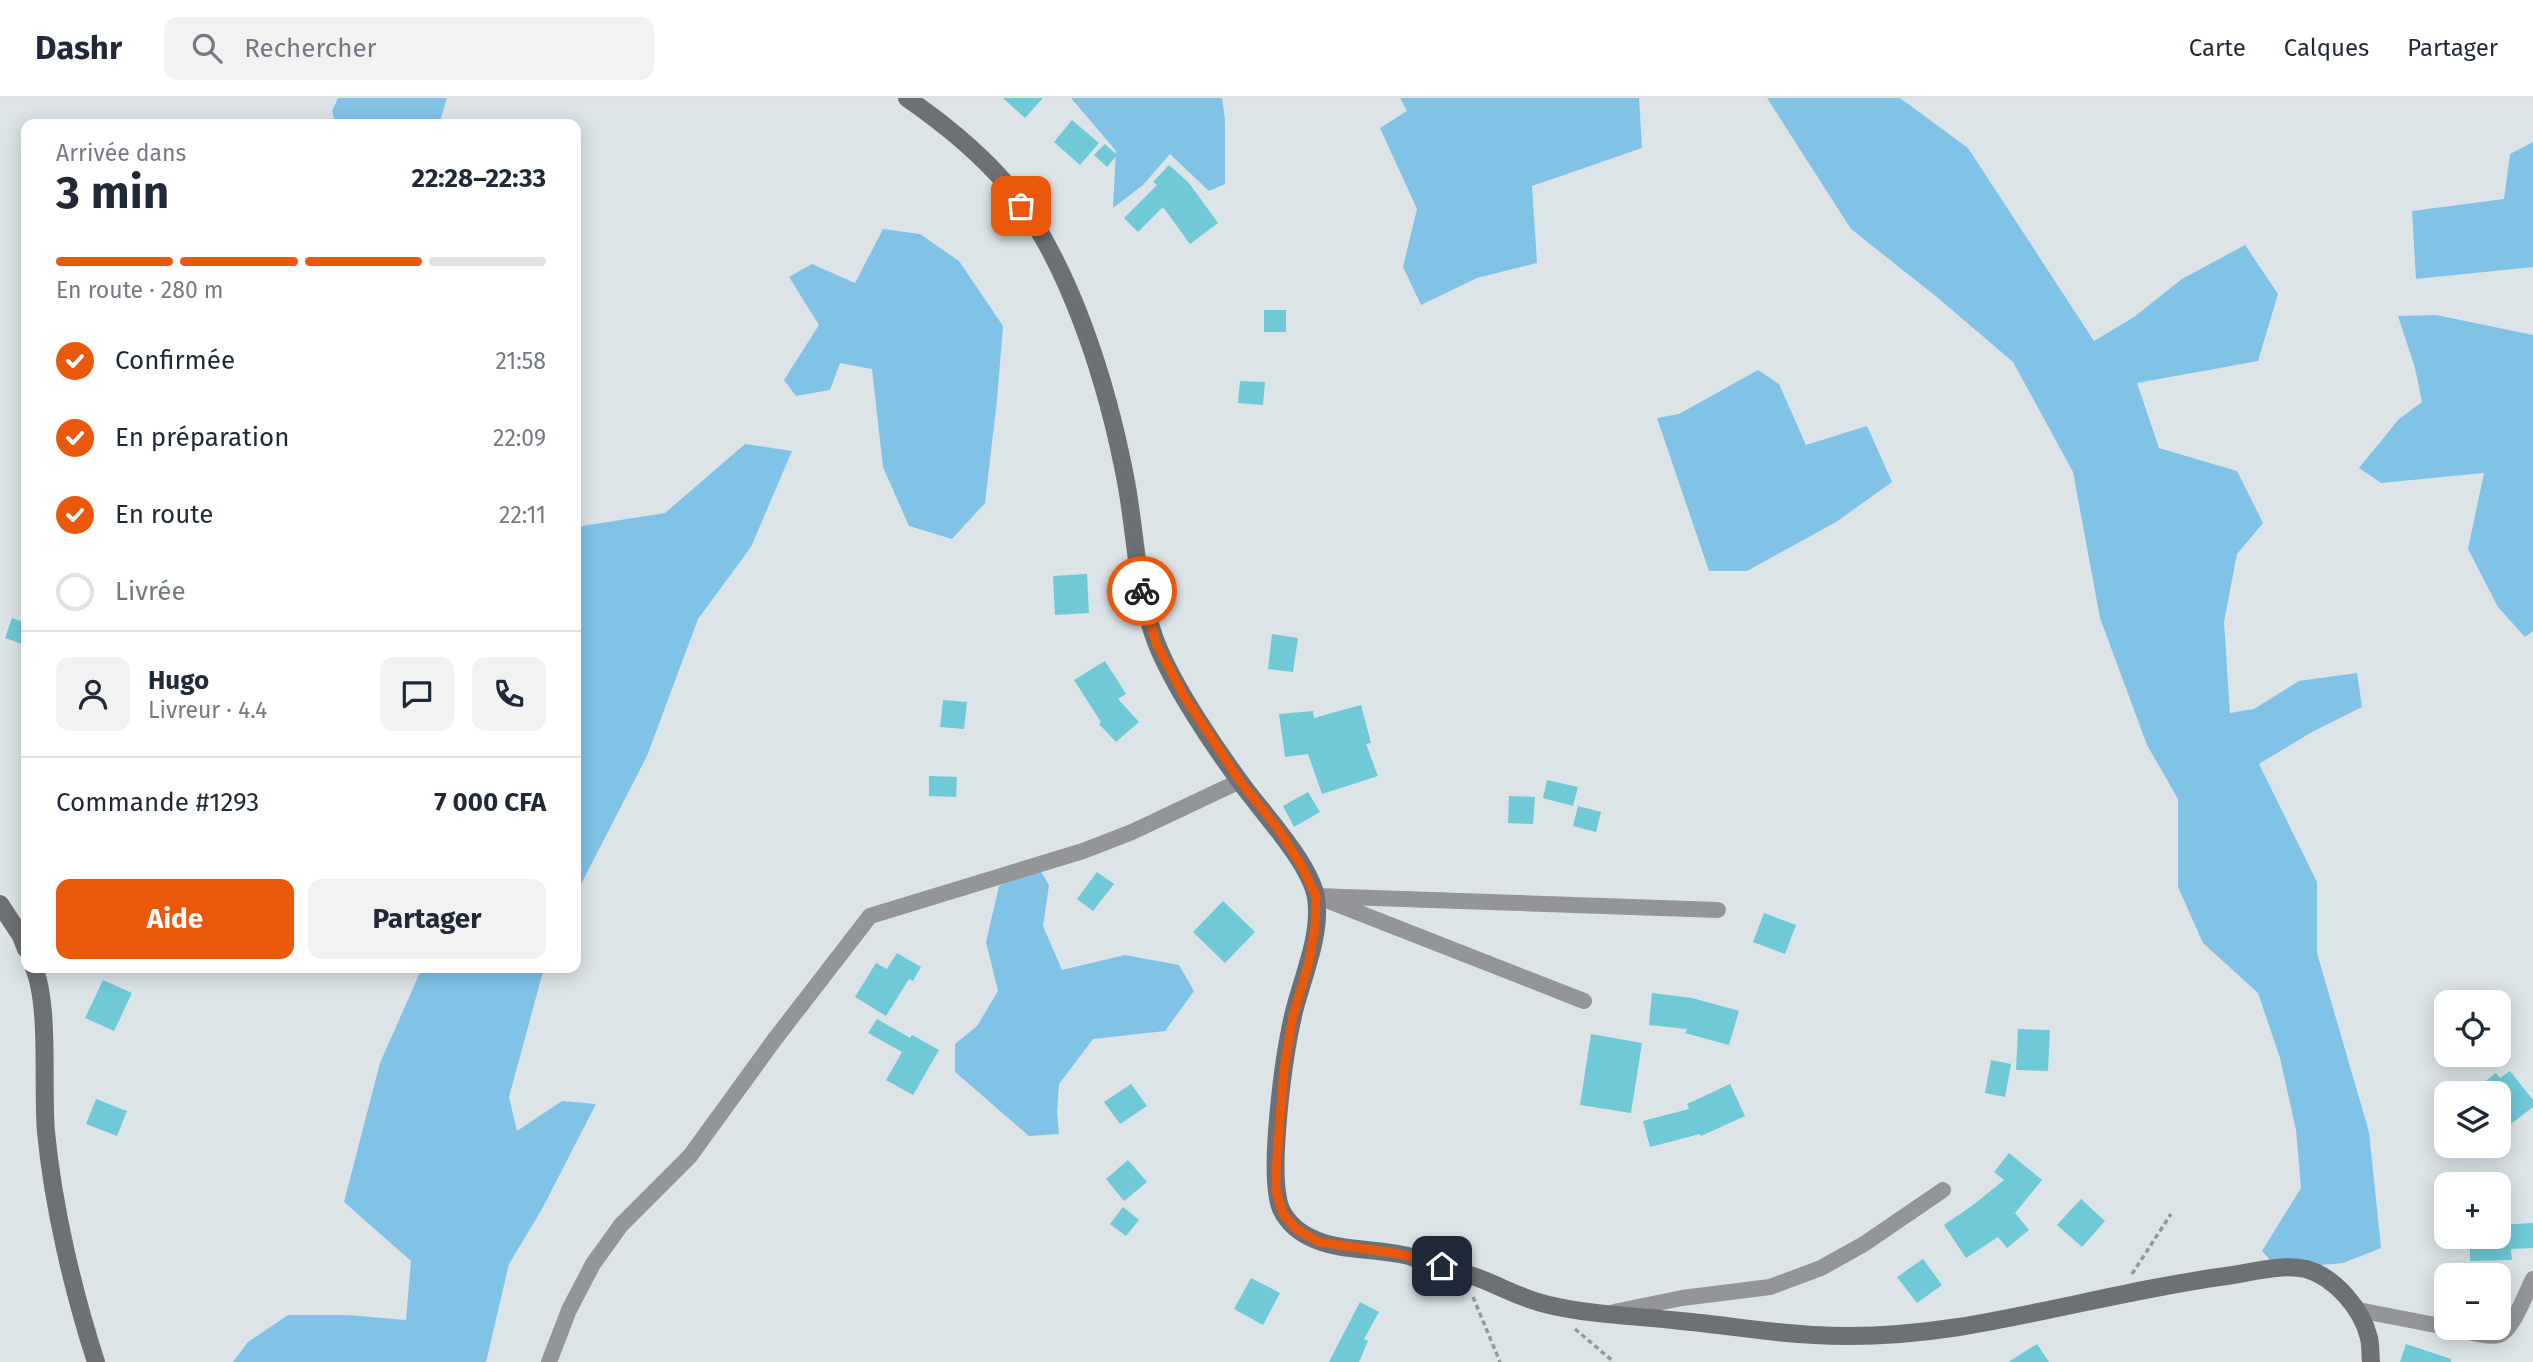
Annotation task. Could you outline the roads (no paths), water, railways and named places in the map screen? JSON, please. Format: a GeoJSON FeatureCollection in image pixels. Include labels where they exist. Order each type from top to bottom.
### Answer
{"type":"FeatureCollection","features":[{"type":"Feature","properties":{"kind":"street"},"geometry":{"type":"LineString","coordinates":[[906,98],[964,140],[1009,187],[1046,244],[1080,317],[1103,385],[1127,485],[1139,581],[1156,643],[1184,696],[1240,781],[1279,830],[1316,896],[1315,927],[1309,962],[1293,1016],[1283,1080],[1276,1191],[1283,1214],[1296,1229],[1319,1242],[1400,1254],[1463,1272],[1547,1305],[1821,1336],[1956,1328],[2119,1294],[2280,1268],[2306,1269],[2334,1284],[2358,1310],[2369,1338],[2371,1362]]}},
{"type":"Feature","properties":{"kind":"street"},"geometry":{"type":"LineString","coordinates":[[549,1362],[569,1310],[593,1264],[621,1224],[690,1156],[775,1038],[870,916],[1083,851],[1145,826],[1240,781]]}},
{"type":"Feature","properties":{"kind":"street"},"geometry":{"type":"LineString","coordinates":[[1316,896],[1718,910]]}},
{"type":"Feature","properties":{"kind":"street"},"geometry":{"type":"LineString","coordinates":[[1316,896],[1584,1001]]}},
{"type":"Feature","properties":{"kind":"street"},"geometry":{"type":"LineString","coordinates":[[0,904],[21,936]]}},
{"type":"Feature","properties":{"kind":"street"},"geometry":{"type":"LineString","coordinates":[[35,973],[42,1013],[46,1133],[69,1260],[96,1362]]}},
{"type":"Feature","properties":{"kind":"street"},"geometry":{"type":"LineString","coordinates":[[1608,1314],[1652,1303],[1729,1294],[1783,1283],[1821,1268],[1864,1244],[1942,1190]]}},
{"type":"Feature","properties":{"kind":"street"},"geometry":{"type":"LineString","coordinates":[[2511,1323],[2533,1279]]}},
{"type":"Feature","properties":{"kind":"street"},"geometry":{"type":"LineString","coordinates":[[2358,1310],[2434,1325]]}}]}
